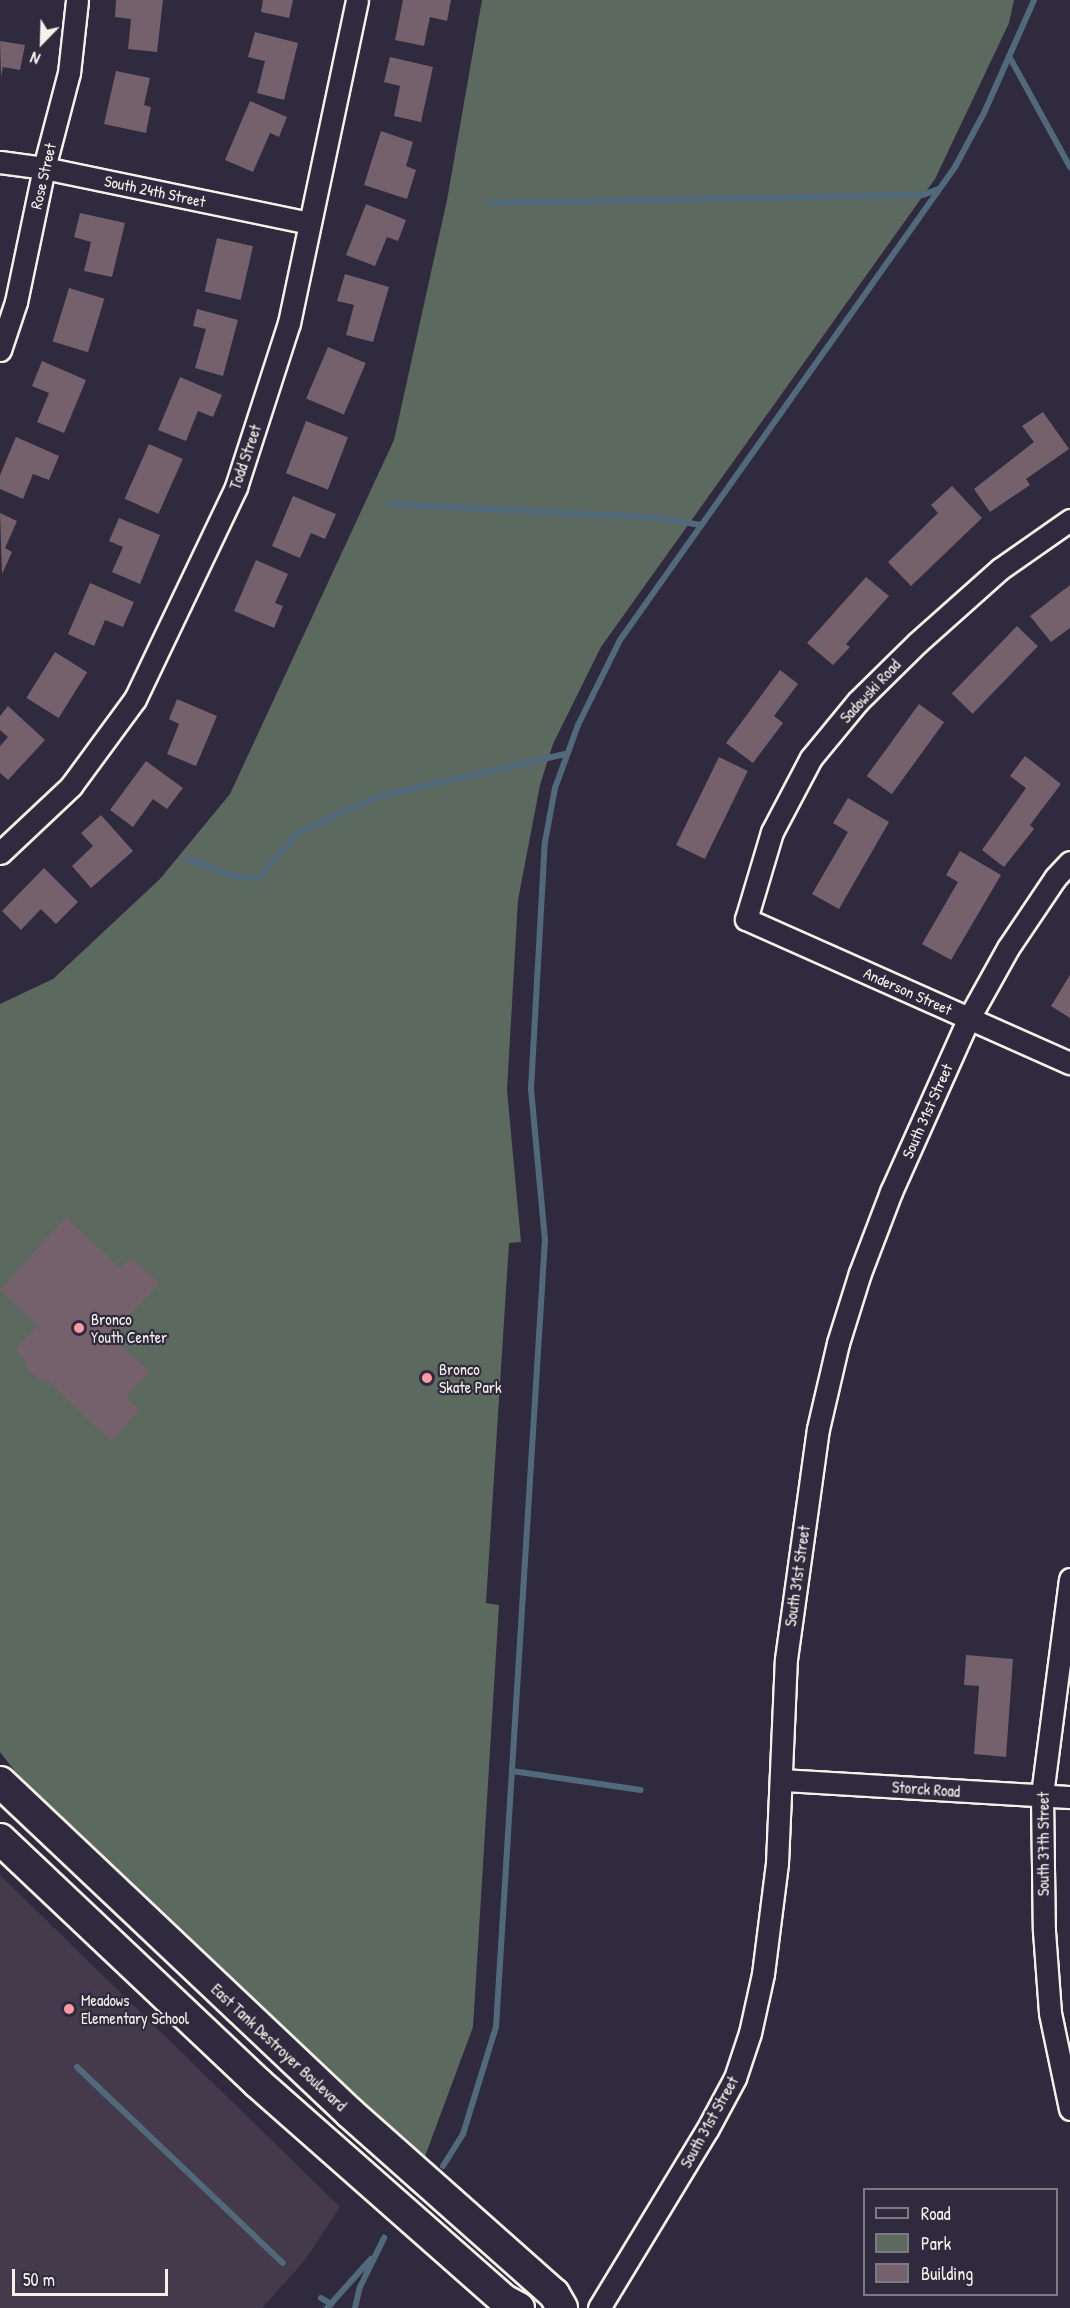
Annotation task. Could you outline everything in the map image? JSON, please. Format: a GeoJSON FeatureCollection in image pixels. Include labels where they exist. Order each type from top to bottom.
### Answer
{"type":"FeatureCollection","features":[{"type":"Feature","properties":{"kind":"street","name":"Rose Street"},"geometry":{"type":"LineString","coordinates":[[0,350],[16,302],[44,168],[69,73],[77,0]]}},
{"type":"Feature","properties":{"kind":"street","name":"Todd Street"},"geometry":{"type":"LineString","coordinates":[[0,853],[71,786],[135,699],[187,596],[240,476],[289,323],[357,0]]}},
{"type":"Feature","properties":{"kind":"street","name":"South 24th Street"},"geometry":{"type":"LineString","coordinates":[[0,162],[44,168],[309,223]]}},
{"type":"Feature","properties":{"kind":"street","name":"Sadowski Road"},"geometry":{"type":"LineString","coordinates":[[746,919],[772,832],[811,758],[858,701],[916,643],[1000,569],[1070,520]]}},
{"type":"Feature","properties":{"kind":"street","name":"South 31st Street"},"geometry":{"type":"LineString","coordinates":[[599,2308],[735,2078],[763,1974],[783,1780],[786,1659],[818,1429],[838,1343],[891,1192],[969,1018],[1008,948],[1054,878],[1070,862]]}},
{"type":"Feature","properties":{"kind":"street","name":"Anderson Street"},"geometry":{"type":"LineString","coordinates":[[746,919],[1070,1063]]}},
{"type":"Feature","properties":{"kind":"street","name":"South 37th Street"},"geometry":{"type":"LineString","coordinates":[[1070,1579],[1042,1796],[1044,1931],[1050,2013],[1070,2109]]}},
{"type":"Feature","properties":{"kind":"street","name":"Storck Road"},"geometry":{"type":"LineString","coordinates":[[783,1780],[1070,1797]]}},
{"type":"Feature","properties":{"kind":"street","name":"East Tank Destroyer Boulevard"},"geometry":{"type":"LineString","coordinates":[[0,1782],[350,2113],[554,2294],[562,2308]]}},
{"type":"Feature","properties":{"kind":"street"},"geometry":{"type":"LineString","coordinates":[[0,1839],[258,2083],[504,2300],[519,2308]]}},
{"type":"Feature","properties":{"kind":"shaded area","name":"Meadows Elementary School"},"geometry":{"type":"Polygon","coordinates":[[[0,1875],[340,2207],[305,2260],[262,2308],[0,2308],[0,1875]]]}},
{"type":"Feature","properties":{"kind":"green space"},"geometry":{"type":"Polygon","coordinates":[[[482,0],[1014,0],[1009,23],[935,179],[601,647],[553,744],[540,785],[518,900],[507,1090],[521,1242],[509,1243],[486,1603],[499,1605],[473,2027],[424,2159],[280,2030],[39,1802],[0,1752],[0,1004],[53,979],[160,879],[230,794],[394,440],[447,200],[482,0]]]}},
{"type":"Feature","properties":{"kind":"building"},"geometry":{"type":"Polygon","coordinates":[[[116,0],[163,0],[157,52],[128,49],[131,19],[115,17],[116,0]]]}},
{"type":"Feature","properties":{"kind":"building"},"geometry":{"type":"Polygon","coordinates":[[[263,0],[293,0],[289,18],[261,12],[263,0]]]}},
{"type":"Feature","properties":{"kind":"building"},"geometry":{"type":"Polygon","coordinates":[[[403,0],[451,0],[447,21],[430,17],[424,46],[395,40],[403,0]]]}},
{"type":"Feature","properties":{"kind":"building"},"geometry":{"type":"Polygon","coordinates":[[[255,32],[298,43],[284,100],[257,93],[265,61],[248,57],[255,32]]]}},
{"type":"Feature","properties":{"kind":"building"},"geometry":{"type":"Polygon","coordinates":[[[0,41],[25,45],[20,70],[3,67],[1,77],[0,41]]]}},
{"type":"Feature","properties":{"kind":"building"},"geometry":{"type":"Polygon","coordinates":[[[390,57],[433,67],[421,122],[394,116],[400,86],[384,82],[390,57]]]}},
{"type":"Feature","properties":{"kind":"building"},"geometry":{"type":"Polygon","coordinates":[[[116,71],[150,78],[144,105],[151,107],[146,133],[104,124],[116,71]]]}},
{"type":"Feature","properties":{"kind":"building"},"geometry":{"type":"Polygon","coordinates":[[[250,101],[287,117],[279,137],[270,133],[253,172],[225,160],[250,101]]]}},
{"type":"Feature","properties":{"kind":"building"},"geometry":{"type":"Polygon","coordinates":[[[381,131],[413,142],[406,166],[416,170],[407,199],[364,185],[381,131]]]}},
{"type":"Feature","properties":{"kind":"building"},"geometry":{"type":"Polygon","coordinates":[[[366,204],[406,220],[398,241],[387,237],[375,266],[346,255],[366,204]]]}},
{"type":"Feature","properties":{"kind":"building"},"geometry":{"type":"Polygon","coordinates":[[[80,213],[125,223],[112,277],[84,271],[91,242],[74,237],[80,213]]]}},
{"type":"Feature","properties":{"kind":"building"},"geometry":{"type":"Polygon","coordinates":[[[217,238],[253,246],[241,300],[205,292],[217,238]]]}},
{"type":"Feature","properties":{"kind":"building"},"geometry":{"type":"Polygon","coordinates":[[[345,274],[389,287],[373,342],[346,335],[354,305],[337,301],[345,274]]]}},
{"type":"Feature","properties":{"kind":"building"},"geometry":{"type":"Polygon","coordinates":[[[69,288],[104,299],[88,352],[53,342],[69,288]]]}},
{"type":"Feature","properties":{"kind":"building"},"geometry":{"type":"Polygon","coordinates":[[[197,309],[238,320],[223,376],[195,368],[206,329],[193,326],[197,309]]]}},
{"type":"Feature","properties":{"kind":"building"},"geometry":{"type":"Polygon","coordinates":[[[328,347],[366,363],[344,415],[306,399],[328,347]]]}},
{"type":"Feature","properties":{"kind":"building"},"geometry":{"type":"Polygon","coordinates":[[[42,361],[86,380],[64,433],[37,422],[49,393],[32,386],[42,361]]]}},
{"type":"Feature","properties":{"kind":"building"},"geometry":{"type":"Polygon","coordinates":[[[180,377],[222,395],[213,417],[198,411],[186,441],[158,430],[180,377]]]}},
{"type":"Feature","properties":{"kind":"building"},"geometry":{"type":"Polygon","coordinates":[[[1043,412],[1069,449],[1026,479],[1030,485],[990,512],[974,489],[1034,442],[1022,426],[1043,412]]]}},
{"type":"Feature","properties":{"kind":"building"},"geometry":{"type":"Polygon","coordinates":[[[306,421],[348,437],[328,489],[286,473],[306,421]]]}},
{"type":"Feature","properties":{"kind":"building"},"geometry":{"type":"Polygon","coordinates":[[[16,437],[59,456],[49,480],[33,474],[23,499],[0,489],[0,475],[16,437]]]}},
{"type":"Feature","properties":{"kind":"building"},"geometry":{"type":"Polygon","coordinates":[[[149,444],[183,459],[158,514],[125,499],[149,444]]]}},
{"type":"Feature","properties":{"kind":"building"},"geometry":{"type":"Polygon","coordinates":[[[952,486],[982,518],[911,586],[888,562],[938,513],[931,505],[952,486]]]}},
{"type":"Feature","properties":{"kind":"building"},"geometry":{"type":"Polygon","coordinates":[[[293,496],[336,514],[325,539],[311,533],[300,558],[272,546],[293,496]]]}},
{"type":"Feature","properties":{"kind":"building"},"geometry":{"type":"Polygon","coordinates":[[[0,513],[17,521],[5,548],[12,552],[2,574],[0,513]]]}},
{"type":"Feature","properties":{"kind":"building"},"geometry":{"type":"Polygon","coordinates":[[[119,518],[160,535],[140,584],[112,572],[123,547],[109,541],[119,518]]]}},
{"type":"Feature","properties":{"kind":"building"},"geometry":{"type":"Polygon","coordinates":[[[256,560],[288,574],[275,603],[283,606],[274,628],[234,611],[256,560]]]}},
{"type":"Feature","properties":{"kind":"building"},"geometry":{"type":"Polygon","coordinates":[[[866,577],[889,596],[846,644],[850,647],[833,665],[807,643],[866,577]]]}},
{"type":"Feature","properties":{"kind":"building"},"geometry":{"type":"Polygon","coordinates":[[[90,583],[134,602],[123,627],[105,620],[94,646],[68,634],[90,583]]]}},
{"type":"Feature","properties":{"kind":"building"},"geometry":{"type":"Polygon","coordinates":[[[1070,585],[1070,628],[1051,642],[1030,616],[1070,585]]]}},
{"type":"Feature","properties":{"kind":"building"},"geometry":{"type":"Polygon","coordinates":[[[1017,626],[1038,646],[973,714],[952,694],[1017,626]]]}},
{"type":"Feature","properties":{"kind":"building"},"geometry":{"type":"Polygon","coordinates":[[[55,652],[87,672],[59,718],[26,698],[55,652]]]}},
{"type":"Feature","properties":{"kind":"building"},"geometry":{"type":"Polygon","coordinates":[[[780,670],[798,684],[774,716],[783,723],[753,763],[726,743],[780,670]]]}},
{"type":"Feature","properties":{"kind":"building"},"geometry":{"type":"Polygon","coordinates":[[[177,699],[217,716],[196,766],[167,754],[179,724],[169,719],[177,699]]]}},
{"type":"Feature","properties":{"kind":"building"},"geometry":{"type":"Polygon","coordinates":[[[919,704],[944,722],[892,794],[867,776],[919,704]]]}},
{"type":"Feature","properties":{"kind":"building"},"geometry":{"type":"Polygon","coordinates":[[[8,706],[45,740],[8,780],[0,773],[0,746],[8,737],[0,730],[0,716],[8,706]]]}},
{"type":"Feature","properties":{"kind":"building"},"geometry":{"type":"Polygon","coordinates":[[[1025,756],[1061,784],[1030,825],[1034,829],[1004,867],[982,850],[1026,788],[1010,776],[1025,756]]]}},
{"type":"Feature","properties":{"kind":"building"},"geometry":{"type":"Polygon","coordinates":[[[719,757],[748,771],[705,859],[676,845],[719,757]]]}},
{"type":"Feature","properties":{"kind":"building"},"geometry":{"type":"Polygon","coordinates":[[[146,761],[183,788],[167,809],[153,799],[133,827],[110,810],[146,761]]]}},
{"type":"Feature","properties":{"kind":"building"},"geometry":{"type":"Polygon","coordinates":[[[848,798],[889,822],[839,909],[812,894],[848,832],[833,823],[848,798]]]}},
{"type":"Feature","properties":{"kind":"building"},"geometry":{"type":"Polygon","coordinates":[[[101,815],[133,851],[91,888],[72,866],[93,846],[81,833],[101,815]]]}},
{"type":"Feature","properties":{"kind":"building"},"geometry":{"type":"Polygon","coordinates":[[[960,851],[1001,875],[951,960],[922,944],[958,882],[946,875],[960,851]]]}},
{"type":"Feature","properties":{"kind":"building"},"geometry":{"type":"Polygon","coordinates":[[[44,868],[78,902],[56,924],[41,909],[21,930],[2,911],[44,868]]]}},
{"type":"Feature","properties":{"kind":"building"},"geometry":{"type":"Polygon","coordinates":[[[1070,975],[1070,1018],[1051,1006],[1070,975]]]}},
{"type":"Feature","properties":{"kind":"building","name":"Bronco Youth Center"},"geometry":{"type":"Polygon","coordinates":[[[66,1217],[121,1269],[131,1257],[159,1284],[124,1321],[127,1324],[118,1334],[115,1331],[110,1335],[150,1372],[126,1397],[140,1410],[111,1441],[46,1379],[42,1383],[23,1365],[26,1361],[15,1350],[38,1325],[0,1290],[66,1217]]]}},
{"type":"Feature","properties":{"kind":"building"},"geometry":{"type":"Polygon","coordinates":[[[966,1655],[1013,1659],[1006,1757],[974,1754],[979,1686],[964,1685],[966,1655]]]}},
{"type":"Feature","properties":{"kind":"waterway"},"geometry":{"type":"LineString","coordinates":[[443,2166],[463,2134],[496,2027],[545,1240],[531,1089],[545,842],[555,788],[578,725],[620,640],[955,167],[984,113],[1034,0]]}},
{"type":"Feature","properties":{"kind":"waterway"},"geometry":{"type":"LineString","coordinates":[[1009,56],[1070,167]]}},
{"type":"Feature","properties":{"kind":"waterway"},"geometry":{"type":"LineString","coordinates":[[491,203],[923,195],[939,189]]}},
{"type":"Feature","properties":{"kind":"waterway"},"geometry":{"type":"LineString","coordinates":[[389,504],[650,517],[701,525]]}},
{"type":"Feature","properties":{"kind":"waterway"},"geometry":{"type":"LineString","coordinates":[[187,858],[235,877],[258,878],[299,832],[376,797],[565,754]]}},
{"type":"Feature","properties":{"kind":"waterway"},"geometry":{"type":"LineString","coordinates":[[512,1771],[641,1790]]}},
{"type":"Feature","properties":{"kind":"waterway"},"geometry":{"type":"LineString","coordinates":[[77,2067],[283,2263]]}},
{"type":"Feature","properties":{"kind":"waterway"},"geometry":{"type":"LineString","coordinates":[[355,2308],[360,2287],[384,2238]]}},
{"type":"Feature","properties":{"kind":"waterway"},"geometry":{"type":"LineString","coordinates":[[327,2308],[371,2259]]}},
{"type":"Feature","properties":{"kind":"waterway"},"geometry":{"type":"LineString","coordinates":[[321,2298],[331,2304]]}},
{"type":"Feature","properties":{"kind":"place","name":"Bronco Youth Center"},"geometry":{"type":"Point","coordinates":[79,1328]}},
{"type":"Feature","properties":{"kind":"place","name":"Bronco Skate Park"},"geometry":{"type":"Point","coordinates":[427,1378]}},
{"type":"Feature","properties":{"kind":"place","name":"Meadows Elementary School"},"geometry":{"type":"Point","coordinates":[69,2009]}}]}
